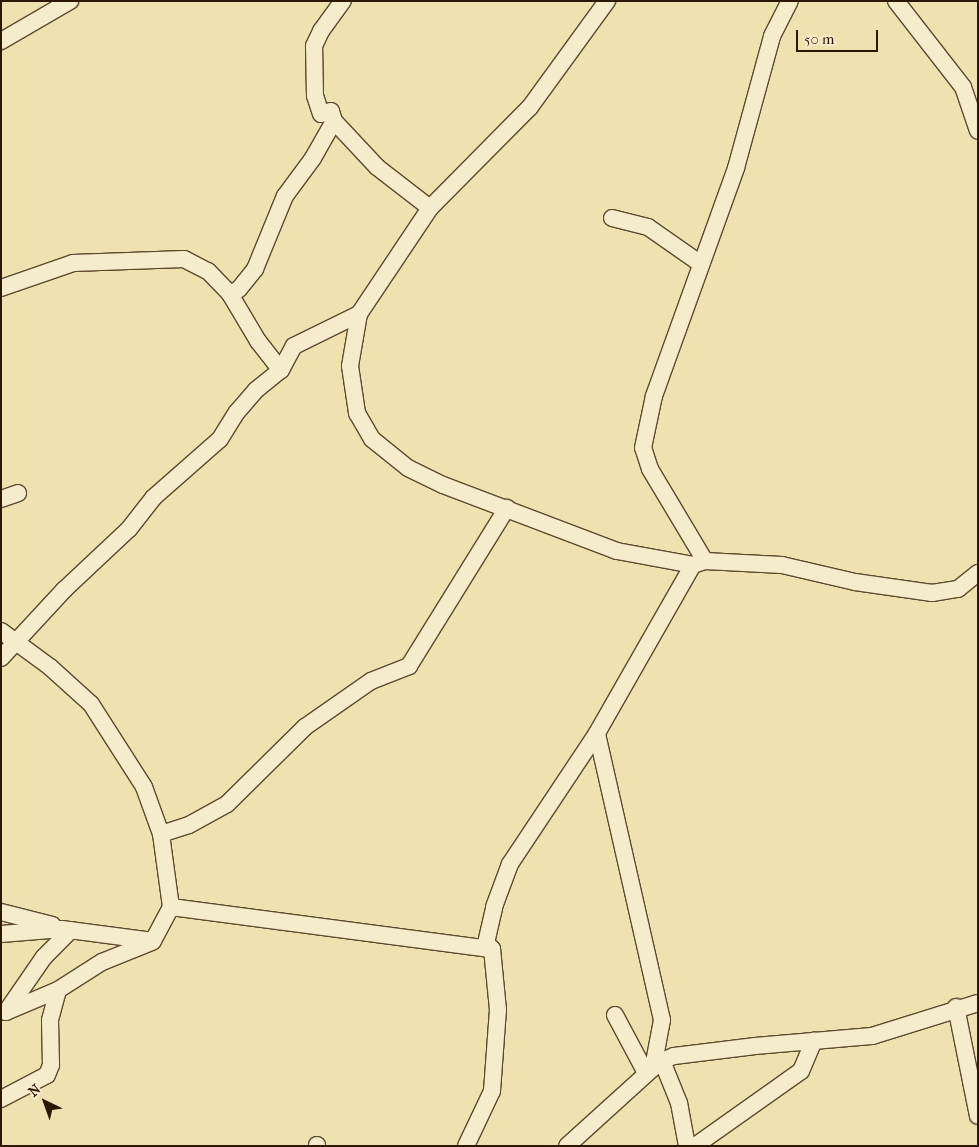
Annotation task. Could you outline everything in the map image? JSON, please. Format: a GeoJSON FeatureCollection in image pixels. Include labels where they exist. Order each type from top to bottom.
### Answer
{"type":"FeatureCollection","features":[{"type":"Feature","properties":{"kind":"street"},"geometry":{"type":"LineString","coordinates":[[1,41],[70,1]]}},
{"type":"Feature","properties":{"kind":"street"},"geometry":{"type":"LineString","coordinates":[[344,1],[321,31],[314,46],[315,96],[320,114],[331,111],[334,121],[377,167],[430,208]]}},
{"type":"Feature","properties":{"kind":"street"},"geometry":{"type":"LineString","coordinates":[[607,1],[530,107],[430,208],[359,314],[350,366],[358,413],[372,439],[408,468],[443,485],[617,551],[699,563],[782,565],[855,582],[932,593],[958,589],[978,573]]}},
{"type":"Feature","properties":{"kind":"street"},"geometry":{"type":"LineString","coordinates":[[699,563],[650,468],[643,448],[654,396],[736,168],[772,36],[790,1]]}},
{"type":"Feature","properties":{"kind":"street"},"geometry":{"type":"LineString","coordinates":[[896,1],[953,71],[963,87],[978,131]]}},
{"type":"Feature","properties":{"kind":"street"},"geometry":{"type":"LineString","coordinates":[[230,294],[239,289],[255,270],[286,196],[313,158],[334,121]]}},
{"type":"Feature","properties":{"kind":"street"},"geometry":{"type":"LineString","coordinates":[[612,218],[648,227],[701,264]]}},
{"type":"Feature","properties":{"kind":"street"},"geometry":{"type":"LineString","coordinates":[[1,288],[73,263],[184,259],[208,270],[230,294],[258,341],[281,370]]}},
{"type":"Feature","properties":{"kind":"street"},"geometry":{"type":"LineString","coordinates":[[1,658],[65,589],[128,529],[153,498],[220,439],[237,412],[256,390],[281,370],[294,346],[359,314]]}},
{"type":"Feature","properties":{"kind":"street"},"geometry":{"type":"LineString","coordinates":[[1,499],[18,494]]}},
{"type":"Feature","properties":{"kind":"street"},"geometry":{"type":"LineString","coordinates":[[161,834],[189,825],[227,804],[305,727],[334,709],[346,696],[371,681],[409,666],[507,508]]}},
{"type":"Feature","properties":{"kind":"street"},"geometry":{"type":"LineString","coordinates":[[466,1146],[492,1091],[498,1010],[492,949],[486,943],[510,864],[596,732],[699,563]]}},
{"type":"Feature","properties":{"kind":"street"},"geometry":{"type":"LineString","coordinates":[[1,631],[50,667],[91,704],[144,787],[161,834],[171,907],[153,941],[102,962],[58,990],[3,1015]]}},
{"type":"Feature","properties":{"kind":"street"},"geometry":{"type":"LineString","coordinates":[[596,732],[662,1020],[653,1067]]}},
{"type":"Feature","properties":{"kind":"street"},"geometry":{"type":"LineString","coordinates":[[171,907],[492,949]]}},
{"type":"Feature","properties":{"kind":"street"},"geometry":{"type":"LineString","coordinates":[[1,912],[71,930],[153,941]]}},
{"type":"Feature","properties":{"kind":"street"},"geometry":{"type":"LineString","coordinates":[[1,934],[71,930]]}},
{"type":"Feature","properties":{"kind":"street"},"geometry":{"type":"LineString","coordinates":[[3,1015],[44,957],[71,930]]}},
{"type":"Feature","properties":{"kind":"street"},"geometry":{"type":"LineString","coordinates":[[1,1099],[47,1075],[51,1065],[50,1020],[58,990]]}},
{"type":"Feature","properties":{"kind":"street"},"geometry":{"type":"LineString","coordinates":[[568,1146],[653,1067],[674,1056],[872,1036],[956,1008],[978,1003]]}},
{"type":"Feature","properties":{"kind":"street"},"geometry":{"type":"LineString","coordinates":[[956,1008],[978,1116]]}},
{"type":"Feature","properties":{"kind":"street"},"geometry":{"type":"LineString","coordinates":[[615,1015],[679,1103],[687,1146]]}},
{"type":"Feature","properties":{"kind":"street"},"geometry":{"type":"LineString","coordinates":[[696,1146],[802,1071],[814,1041]]}}]}
